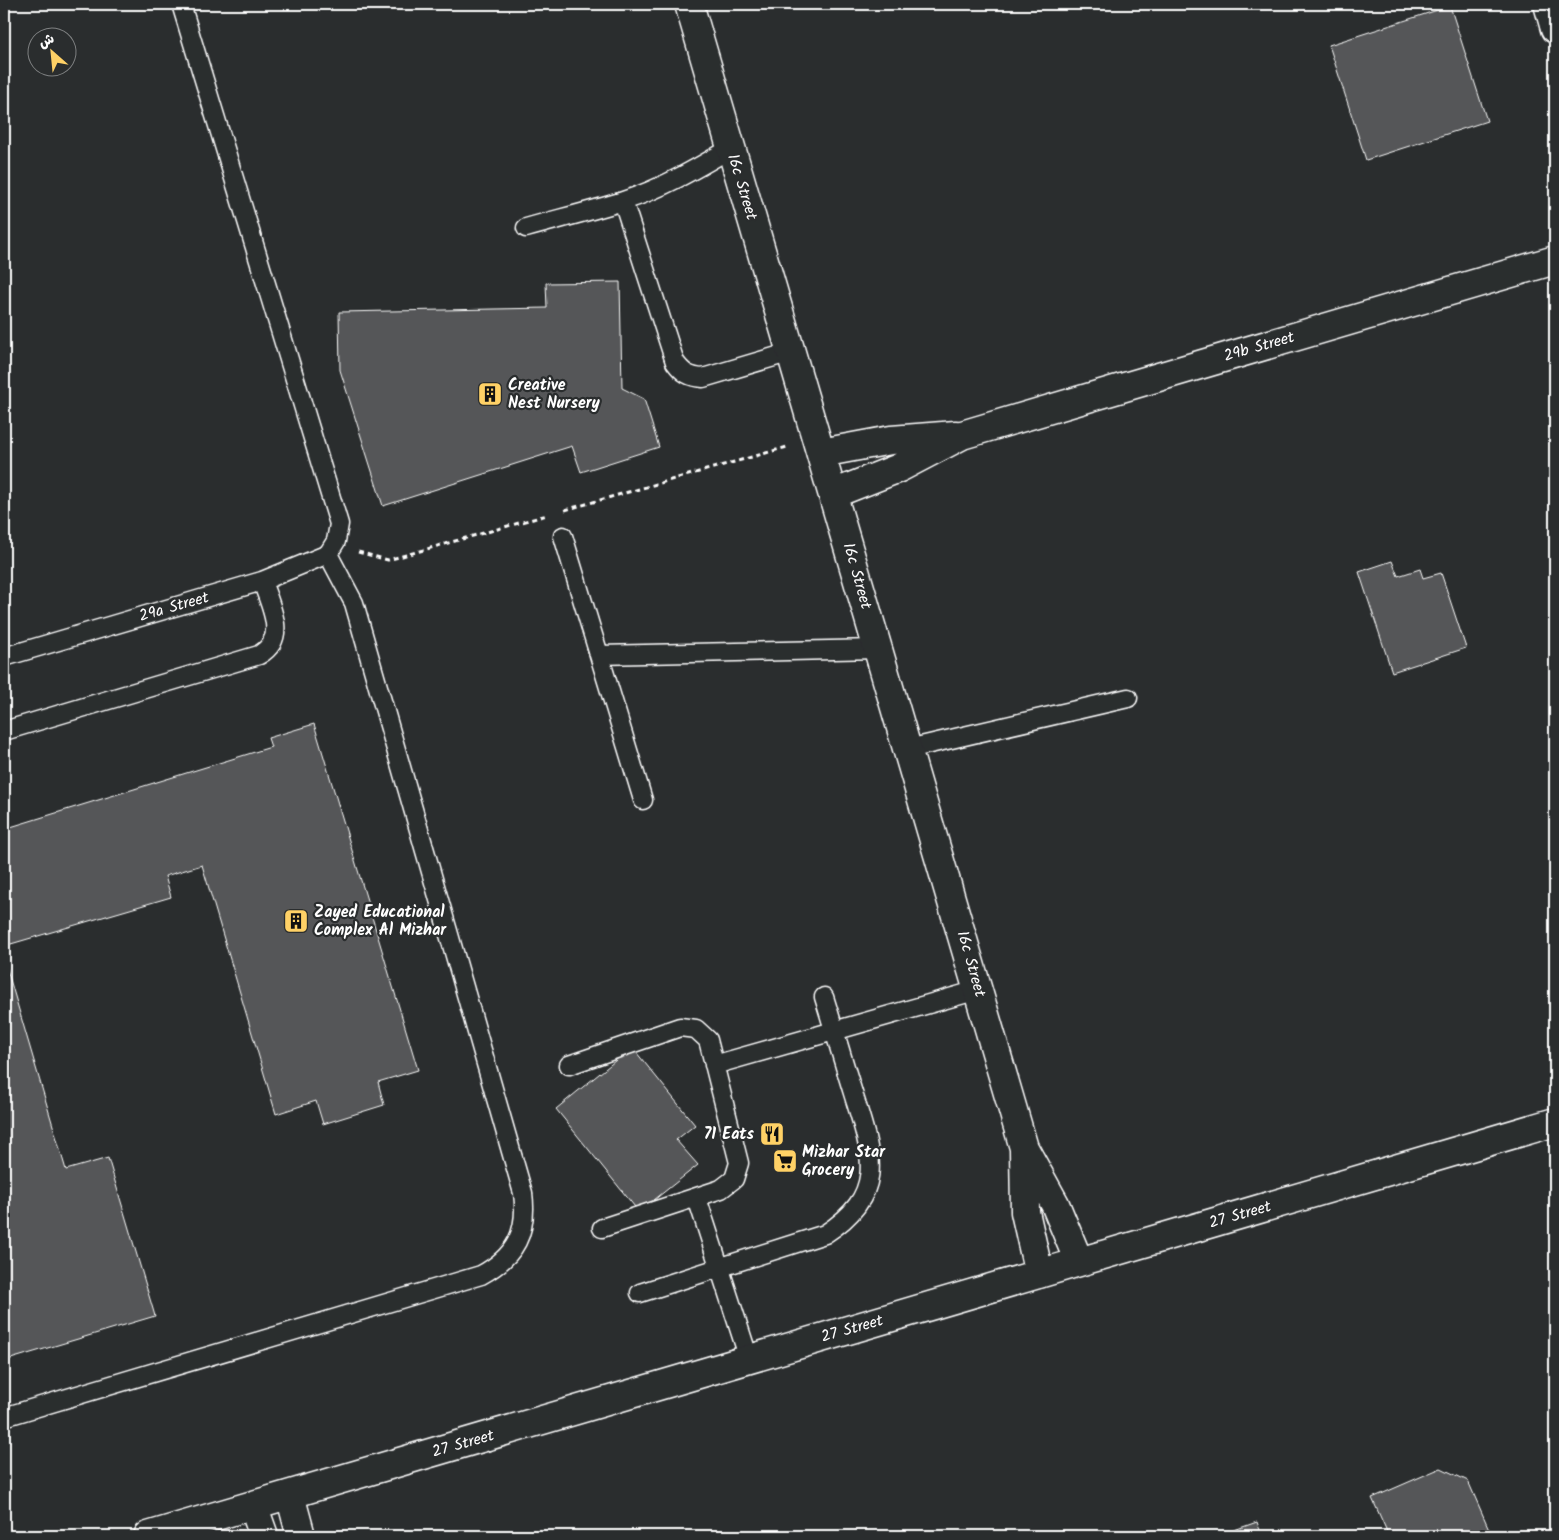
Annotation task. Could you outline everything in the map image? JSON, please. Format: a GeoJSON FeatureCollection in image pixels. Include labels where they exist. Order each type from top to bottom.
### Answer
{"type":"FeatureCollection","features":[{"type":"Feature","properties":{"kind":"street","name":"16c Street"},"geometry":{"type":"LineString","coordinates":[[689,4],[1024,1148],[1055,1204],[1079,1262]]}},
{"type":"Feature","properties":{"kind":"street"},"geometry":{"type":"LineString","coordinates":[[1548,4],[1555,29]]}},
{"type":"Feature","properties":{"kind":"street","name":"29b Street"},"geometry":{"type":"LineString","coordinates":[[833,494],[899,468],[962,435],[1555,260]]}},
{"type":"Feature","properties":{"kind":"street","name":"29b Street"},"geometry":{"type":"LineString","coordinates":[[819,446],[962,435]]}},
{"type":"Feature","properties":{"kind":"street","name":"27 Street"},"geometry":{"type":"LineString","coordinates":[[148,1536],[1555,1123]]}},
{"type":"Feature","properties":{"kind":"street","name":"16c Street"},"geometry":{"type":"LineString","coordinates":[[1024,1148],[1025,1212],[1039,1274]]}},
{"type":"Feature","properties":{"kind":"street"},"geometry":{"type":"LineString","coordinates":[[290,1495],[301,1536]]}},
{"type":"Feature","properties":{"kind":"street"},"geometry":{"type":"LineString","coordinates":[[253,1505],[264,1536]]}},
{"type":"Feature","properties":{"kind":"lane"},"geometry":{"type":"LineString","coordinates":[[4,1417],[481,1275],[497,1266],[510,1254],[519,1240],[525,1209],[523,1193],[354,603],[332,547],[339,524],[181,4]]}},
{"type":"Feature","properties":{"kind":"lane"},"geometry":{"type":"LineString","coordinates":[[526,228],[623,201],[676,179],[731,148]]}},
{"type":"Feature","properties":{"kind":"lane"},"geometry":{"type":"LineString","coordinates":[[623,201],[675,362],[682,371],[691,377],[703,378],[791,352]]}},
{"type":"Feature","properties":{"kind":"lane"},"geometry":{"type":"LineString","coordinates":[[563,536],[643,800]]}},
{"type":"Feature","properties":{"kind":"lane","name":"29a Street"},"geometry":{"type":"LineString","coordinates":[[4,657],[262,581],[332,547]]}},
{"type":"Feature","properties":{"kind":"lane"},"geometry":{"type":"LineString","coordinates":[[4,731],[259,655],[273,643],[277,626],[262,581]]}},
{"type":"Feature","properties":{"kind":"lane"},"geometry":{"type":"LineString","coordinates":[[599,655],[878,649]]}},
{"type":"Feature","properties":{"kind":"lane"},"geometry":{"type":"LineString","coordinates":[[908,749],[1128,698]]}},
{"type":"Feature","properties":{"kind":"lane"},"geometry":{"type":"LineString","coordinates":[[714,1065],[978,990]]}},
{"type":"Feature","properties":{"kind":"lane"},"geometry":{"type":"LineString","coordinates":[[640,1293],[825,1234],[840,1224],[861,1199],[868,1184],[870,1151],[824,997]]}},
{"type":"Feature","properties":{"kind":"lane"},"geometry":{"type":"LineString","coordinates":[[568,1065],[680,1027],[688,1026],[703,1034],[708,1040],[738,1163],[738,1171],[728,1185],[697,1198],[602,1228]]}},
{"type":"Feature","properties":{"kind":"lane"},"geometry":{"type":"LineString","coordinates":[[697,1198],[750,1359]]}},
{"type":"Feature","properties":{"kind":"path"},"geometry":{"type":"LineString","coordinates":[[559,512],[819,446]]}},
{"type":"Feature","properties":{"kind":"path"},"geometry":{"type":"LineString","coordinates":[[332,547],[388,560],[549,515]]}},
{"type":"Feature","properties":{"kind":"building"},"geometry":{"type":"Polygon","coordinates":[[[1450,6],[1487,121],[1366,160],[1329,45],[1450,6]]]}},
{"type":"Feature","properties":{"kind":"building","name":"Creative Nest Nursery"},"geometry":{"type":"Polygon","coordinates":[[[620,282],[622,388],[644,399],[659,447],[581,472],[572,446],[383,506],[340,370],[339,312],[547,308],[546,283],[620,282]]]}},
{"type":"Feature","properties":{"kind":"building"},"geometry":{"type":"Polygon","coordinates":[[[1392,561],[1398,576],[1420,569],[1423,578],[1441,573],[1466,648],[1392,672],[1359,572],[1392,561]]]}},
{"type":"Feature","properties":{"kind":"building","name":"Zayed Educational Complex Al Mizhar"},"geometry":{"type":"Polygon","coordinates":[[[314,724],[418,1070],[378,1082],[384,1105],[323,1124],[316,1101],[276,1114],[202,865],[165,876],[171,897],[4,946],[4,829],[271,747],[268,738],[314,724]]]}},
{"type":"Feature","properties":{"kind":"building"},"geometry":{"type":"Polygon","coordinates":[[[4,959],[66,1170],[108,1158],[155,1316],[4,1361],[4,959]]]}},
{"type":"Feature","properties":{"kind":"building"},"geometry":{"type":"Polygon","coordinates":[[[632,1047],[695,1125],[676,1140],[698,1165],[639,1212],[556,1109],[632,1047]]]}},
{"type":"Feature","properties":{"kind":"building"},"geometry":{"type":"Polygon","coordinates":[[[1441,1468],[1468,1481],[1492,1536],[1389,1536],[1372,1498],[1441,1468]]]}},
{"type":"Feature","properties":{"kind":"building"},"geometry":{"type":"Polygon","coordinates":[[[1257,1522],[1262,1536],[1217,1536],[1257,1522]]]}},
{"type":"Feature","properties":{"kind":"place","name":"Creative Nest Nursery"},"geometry":{"type":"Point","coordinates":[490,394]}},
{"type":"Feature","properties":{"kind":"place","name":"Zayed Educational Complex Al Mizhar"},"geometry":{"type":"Point","coordinates":[296,921]}},
{"type":"Feature","properties":{"kind":"place","name":"71 Eats"},"geometry":{"type":"Point","coordinates":[772,1134]}},
{"type":"Feature","properties":{"kind":"place","name":"Mizhar Star Grocery"},"geometry":{"type":"Point","coordinates":[785,1161]}}]}
